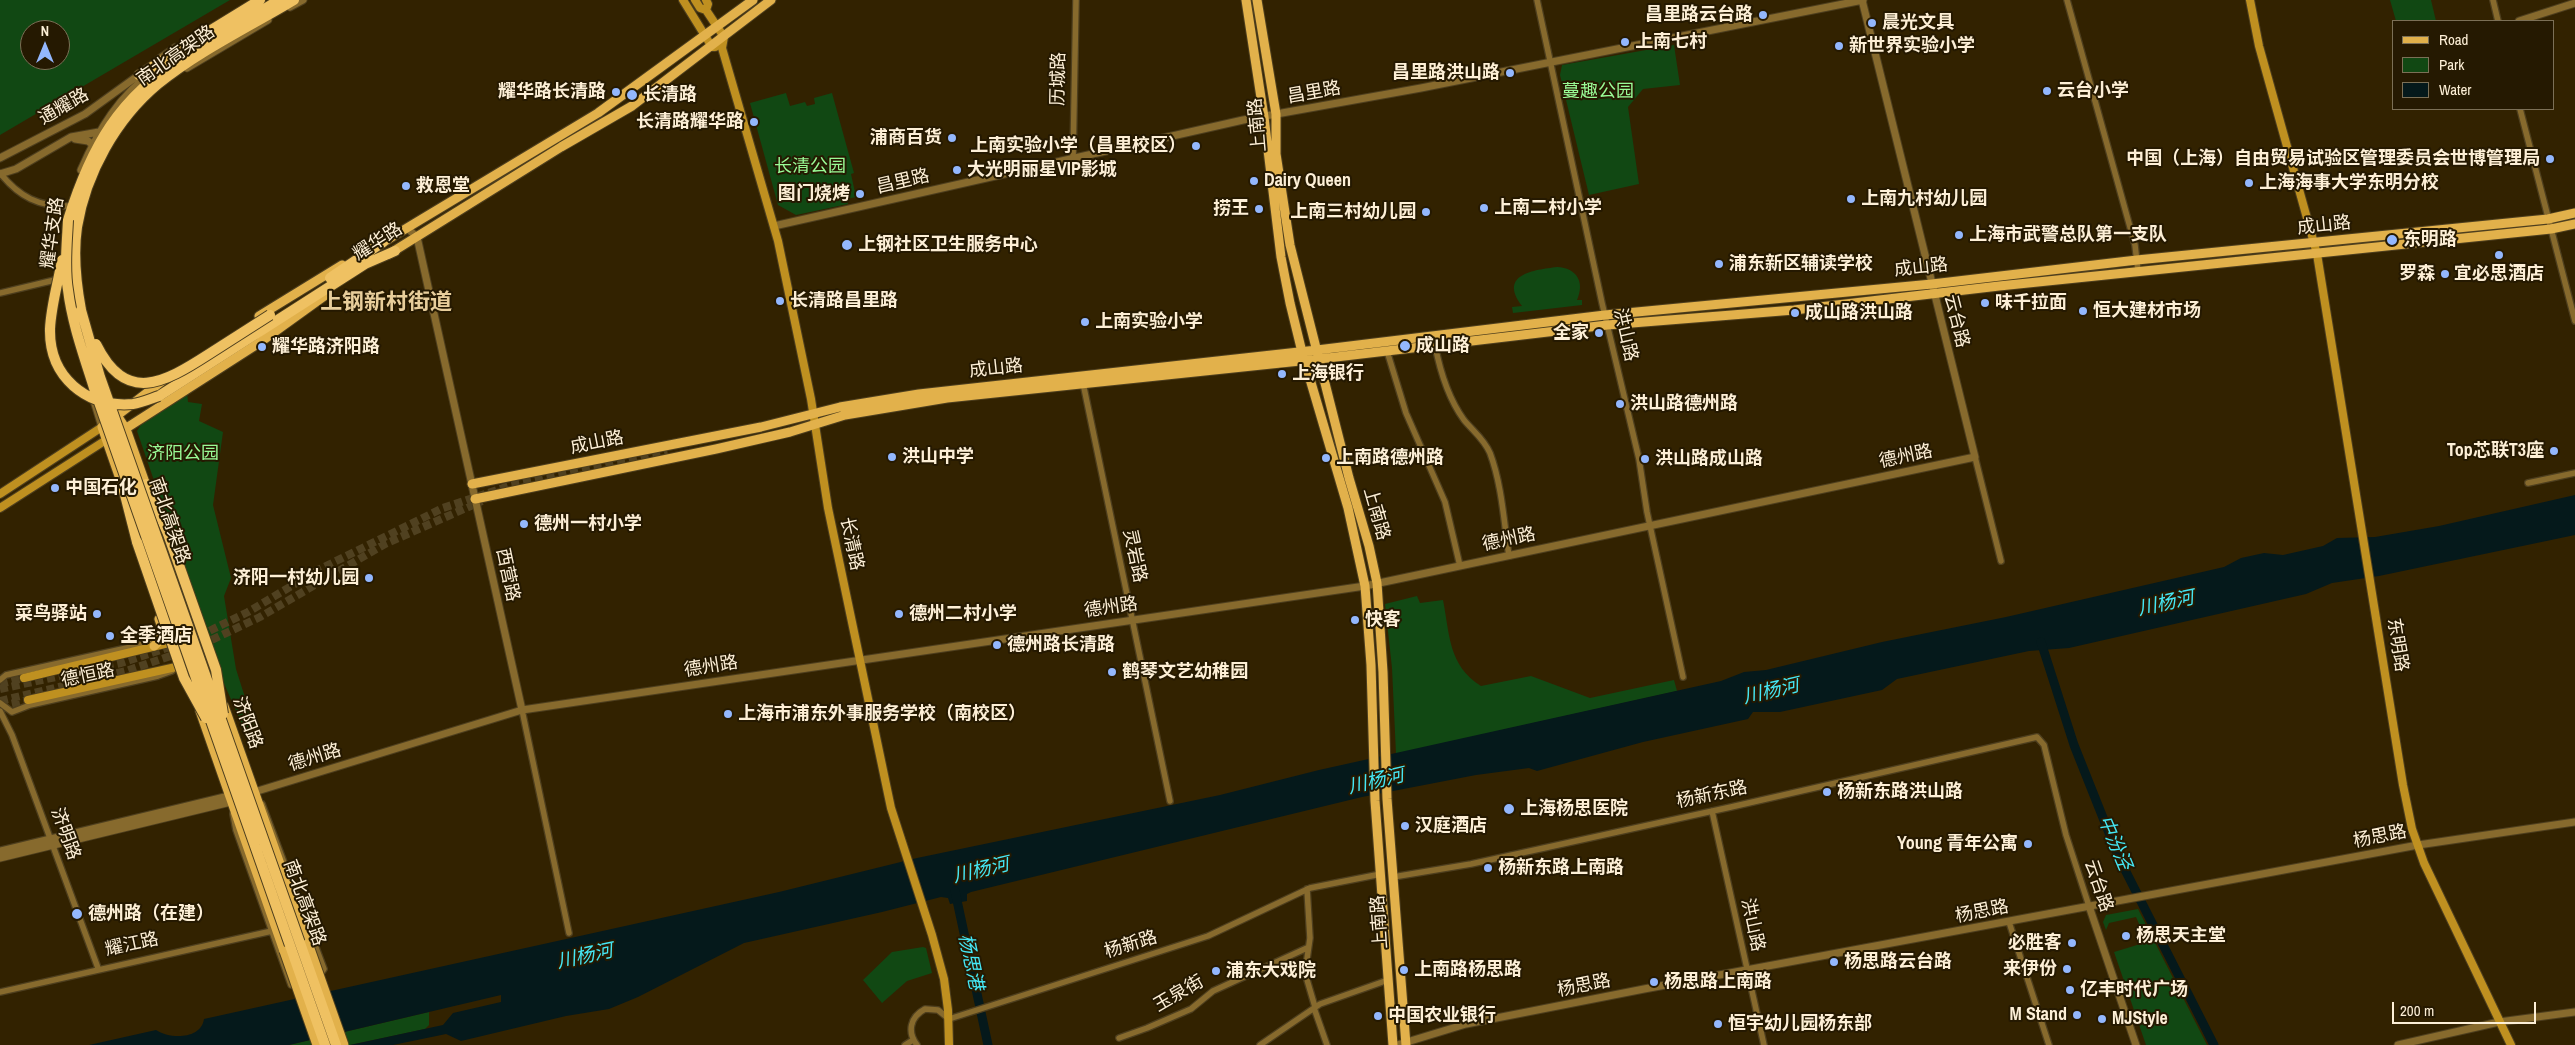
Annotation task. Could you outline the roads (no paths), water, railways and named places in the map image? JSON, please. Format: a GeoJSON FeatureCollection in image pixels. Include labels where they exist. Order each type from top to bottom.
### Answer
{"type":"FeatureCollection","features":[{"type":"Feature","properties":{"kind":"highway"},"geometry":{"type":"LineString","coordinates":[[139,75],[260,0]]}},
{"type":"Feature","properties":{"kind":"highway","name":"南北高架路"},"geometry":{"type":"LineString","coordinates":[[279,0],[182,58],[153,78],[121,110],[98,144],[79,184],[68,220],[66,267],[76,326],[94,388],[336,1045]]}},
{"type":"Feature","properties":{"kind":"highway","name":"南北高架路"},"geometry":{"type":"LineString","coordinates":[[294,0],[185,65],[158,84],[127,116],[106,146],[85,192],[77,228],[75,260],[81,310],[100,377],[325,1045]]}},
{"type":"Feature","properties":{"kind":"highway"},"geometry":{"type":"LineString","coordinates":[[160,67],[172,54]]}},
{"type":"Feature","properties":{"kind":"highway"},"geometry":{"type":"LineString","coordinates":[[68,220],[51,320],[51,346],[61,371],[72,386],[84,396],[115,404],[134,404],[159,396],[383,242]]}},
{"type":"Feature","properties":{"kind":"highway"},"geometry":{"type":"LineString","coordinates":[[81,310],[93,338],[109,367],[131,381],[151,384],[177,375],[365,264],[395,251]]}},
{"type":"Feature","properties":{"kind":"highway"},"geometry":{"type":"LineString","coordinates":[[146,484],[168,534],[216,670],[220,730]]}},
{"type":"Feature","properties":{"kind":"highway"},"geometry":{"type":"LineString","coordinates":[[124,491],[137,542],[184,678],[220,730]]}},
{"type":"Feature","properties":{"kind":"main road"},"geometry":{"type":"LineString","coordinates":[[683,0],[712,47],[722,48]]}},
{"type":"Feature","properties":{"kind":"main road"},"geometry":{"type":"LineString","coordinates":[[695,0],[700,8],[706,10],[724,37]]}},
{"type":"Feature","properties":{"kind":"main road"},"geometry":{"type":"LineString","coordinates":[[706,0],[708,4],[706,10]]}},
{"type":"Feature","properties":{"kind":"main road","name":"耀华路"},"geometry":{"type":"LineString","coordinates":[[0,494],[102,427],[116,414],[264,313],[598,113],[753,0]]}},
{"type":"Feature","properties":{"kind":"main road","name":"耀华路"},"geometry":{"type":"LineString","coordinates":[[0,508],[126,429],[417,237],[560,147],[632,106],[712,47],[771,0]]}},
{"type":"Feature","properties":{"kind":"main road","name":"上南路"},"geometry":{"type":"LineString","coordinates":[[1246,0],[1264,117],[1281,257],[1303,356],[1348,508],[1365,586],[1371,665],[1375,801],[1393,1045]]}},
{"type":"Feature","properties":{"kind":"main road","name":"上南路"},"geometry":{"type":"LineString","coordinates":[[1257,0],[1276,114],[1276,154],[1290,245],[1377,583],[1383,672],[1384,756],[1403,1044]]}},
{"type":"Feature","properties":{"kind":"main road","name":"东明路"},"geometry":{"type":"LineString","coordinates":[[2250,0],[2259,46],[2317,254],[2403,785],[2418,845],[2432,881],[2511,1045]]}},
{"type":"Feature","properties":{"kind":"main road","name":"长清路"},"geometry":{"type":"LineString","coordinates":[[724,37],[722,48],[774,226],[813,412],[828,508],[891,808],[939,958],[948,1019],[949,1045]]}},
{"type":"Feature","properties":{"kind":"main road","name":"成山路"},"geometry":{"type":"LineString","coordinates":[[1318,355],[1605,315],[1932,284],[2137,260],[2315,244],[2548,219],[2575,213]]}},
{"type":"Feature","properties":{"kind":"main road","name":"成山路"},"geometry":{"type":"LineString","coordinates":[[472,484],[792,420],[813,412],[919,394],[1082,380],[1303,356],[1387,351],[1607,324],[1794,310],[2138,271],[2551,230],[2575,224]]}},
{"type":"Feature","properties":{"kind":"main road","name":"成山路"},"geometry":{"type":"LineString","coordinates":[[475,499],[716,449],[863,412],[947,398],[1082,380]]}},
{"type":"Feature","properties":{"kind":"main road","name":"济阳路"},"geometry":{"type":"LineString","coordinates":[[116,414],[126,429],[146,484],[344,1045]]}},
{"type":"Feature","properties":{"kind":"main road"},"geometry":{"type":"LineString","coordinates":[[102,427],[317,1045]]}},
{"type":"Feature","properties":{"kind":"main road"},"geometry":{"type":"LineString","coordinates":[[716,449],[668,452],[730,433]]}},
{"type":"Feature","properties":{"kind":"main road"},"geometry":{"type":"LineString","coordinates":[[124,491],[133,543],[162,626],[158,643]]}},
{"type":"Feature","properties":{"kind":"main road"},"geometry":{"type":"LineString","coordinates":[[24,678],[158,643],[175,641],[203,646]]}},
{"type":"Feature","properties":{"kind":"main road"},"geometry":{"type":"LineString","coordinates":[[28,700],[184,666],[203,646]]}},
{"type":"Feature","properties":{"kind":"street"},"geometry":{"type":"LineString","coordinates":[[139,75],[168,51],[251,0]]}},
{"type":"Feature","properties":{"kind":"street"},"geometry":{"type":"LineString","coordinates":[[160,67],[270,0]]}},
{"type":"Feature","properties":{"kind":"street","name":"耀华支路"},"geometry":{"type":"LineString","coordinates":[[116,414],[94,348],[79,276],[81,221],[92,183],[114,139],[142,103],[175,75],[303,0]]}},
{"type":"Feature","properties":{"kind":"street","name":"历城路"},"geometry":{"type":"LineString","coordinates":[[1073,159],[1076,0]]}},
{"type":"Feature","properties":{"kind":"street","name":"洪山路"},"geometry":{"type":"LineString","coordinates":[[1537,0],[1605,315],[1639,459],[1650,526],[1683,677]]}},
{"type":"Feature","properties":{"kind":"street","name":"昌里路"},"geometry":{"type":"LineString","coordinates":[[774,226],[1276,114],[1862,0]]}},
{"type":"Feature","properties":{"kind":"street","name":"云台路"},"geometry":{"type":"LineString","coordinates":[[1862,0],[2001,561]]}},
{"type":"Feature","properties":{"kind":"street"},"geometry":{"type":"LineString","coordinates":[[2067,0],[2135,244],[2138,271]]}},
{"type":"Feature","properties":{"kind":"street"},"geometry":{"type":"LineString","coordinates":[[2493,0],[2498,20]]}},
{"type":"Feature","properties":{"kind":"street"},"geometry":{"type":"LineString","coordinates":[[2522,20],[2575,3]]}},
{"type":"Feature","properties":{"kind":"street","name":"耀华支路"},"geometry":{"type":"LineString","coordinates":[[102,427],[69,319],[62,278],[70,206],[78,177],[99,132],[120,100],[139,81],[160,67]]}},
{"type":"Feature","properties":{"kind":"street","name":"通耀路"},"geometry":{"type":"LineString","coordinates":[[0,158],[85,114],[139,75]]}},
{"type":"Feature","properties":{"kind":"street"},"geometry":{"type":"LineString","coordinates":[[2520,110],[2575,321]]}},
{"type":"Feature","properties":{"kind":"street","name":"通耀路"},"geometry":{"type":"LineString","coordinates":[[0,173],[16,169],[80,134],[99,132]]}},
{"type":"Feature","properties":{"kind":"street","name":"通耀路"},"geometry":{"type":"LineString","coordinates":[[65,142],[81,138],[91,142],[92,145]]}},
{"type":"Feature","properties":{"kind":"street"},"geometry":{"type":"LineString","coordinates":[[0,173],[13,189],[33,201],[56,207],[70,206]]}},
{"type":"Feature","properties":{"kind":"street"},"geometry":{"type":"LineString","coordinates":[[407,228],[417,237]]}},
{"type":"Feature","properties":{"kind":"street","name":"西营路"},"geometry":{"type":"LineString","coordinates":[[417,237],[522,710],[568,933]]}},
{"type":"Feature","properties":{"kind":"street"},"geometry":{"type":"LineString","coordinates":[[0,293],[62,278]]}},
{"type":"Feature","properties":{"kind":"street"},"geometry":{"type":"LineString","coordinates":[[1434,345],[1439,367],[1452,399],[1464,420],[1483,439],[1490,454],[1509,556]]}},
{"type":"Feature","properties":{"kind":"street"},"geometry":{"type":"LineString","coordinates":[[1387,351],[1406,413],[1445,502],[1460,566]]}},
{"type":"Feature","properties":{"kind":"street","name":"灵岩路"},"geometry":{"type":"LineString","coordinates":[[1082,380],[1170,801]]}},
{"type":"Feature","properties":{"kind":"street","name":"德州路"},"geometry":{"type":"LineString","coordinates":[[0,858],[52,843],[231,799],[522,710],[1365,586],[1975,457]]}},
{"type":"Feature","properties":{"kind":"street"},"geometry":{"type":"LineString","coordinates":[[2528,483],[2575,473]]}},
{"type":"Feature","properties":{"kind":"street","name":"德恒路"},"geometry":{"type":"LineString","coordinates":[[0,680],[6,675],[158,643]]}},
{"type":"Feature","properties":{"kind":"street","name":"德恒路"},"geometry":{"type":"LineString","coordinates":[[0,703],[12,712],[30,705],[158,676],[184,666]]}},
{"type":"Feature","properties":{"kind":"street","name":"济明路"},"geometry":{"type":"LineString","coordinates":[[0,711],[12,735],[98,968]]}},
{"type":"Feature","properties":{"kind":"street","name":"云台路"},"geometry":{"type":"LineString","coordinates":[[2037,738],[2044,745],[2066,835],[2136,1045]]}},
{"type":"Feature","properties":{"kind":"street","name":"杨新东路"},"geometry":{"type":"LineString","coordinates":[[1393,878],[1458,866],[1712,811],[2037,738]]}},
{"type":"Feature","properties":{"kind":"street"},"geometry":{"type":"LineString","coordinates":[[231,799],[236,830],[291,985],[323,974],[324,969],[269,818],[254,792]]}},
{"type":"Feature","properties":{"kind":"street","name":"洪山路"},"geometry":{"type":"LineString","coordinates":[[1712,811],[1764,1045]]}},
{"type":"Feature","properties":{"kind":"street","name":"杨思路"},"geometry":{"type":"LineString","coordinates":[[1403,1044],[1477,1022],[2089,906],[2418,845],[2575,822]]}},
{"type":"Feature","properties":{"kind":"street","name":"德州路"},"geometry":{"type":"LineString","coordinates":[[0,851],[52,843]]}},
{"type":"Feature","properties":{"kind":"street","name":"杨新路"},"geometry":{"type":"LineString","coordinates":[[948,1019],[1208,936],[1307,889],[1380,874]]}},
{"type":"Feature","properties":{"kind":"street"},"geometry":{"type":"LineString","coordinates":[[1307,889],[1310,938],[1307,948],[1306,981],[1328,1045]]}},
{"type":"Feature","properties":{"kind":"street"},"geometry":{"type":"LineString","coordinates":[[2009,922],[2049,1045]]}},
{"type":"Feature","properties":{"kind":"street","name":"耀江路"},"geometry":{"type":"LineString","coordinates":[[0,992],[98,968],[272,932]]}},
{"type":"Feature","properties":{"kind":"street","name":"玉泉街"},"geometry":{"type":"LineString","coordinates":[[1119,1038],[1191,1009],[1213,991],[1307,948]]}},
{"type":"Feature","properties":{"kind":"street"},"geometry":{"type":"LineString","coordinates":[[1260,1045],[1314,1007],[1388,980]]}},
{"type":"Feature","properties":{"kind":"street"},"geometry":{"type":"LineString","coordinates":[[905,1045],[915,1042],[911,1025],[919,1013],[932,1008],[948,1019]]}},
{"type":"Feature","properties":{"kind":"street"},"geometry":{"type":"LineString","coordinates":[[2398,1045],[2499,1022],[2575,1012]]}},
{"type":"Feature","properties":{"kind":"water","name":"川杨河"},"geometry":{"type":"Polygon","coordinates":[[[2575,495],[2575,535],[2379,576],[2332,583],[2306,594],[2069,648],[2029,651],[1897,679],[1882,690],[1780,712],[1753,712],[1748,719],[1643,742],[1537,771],[1529,768],[1476,775],[1362,797],[971,892],[967,894],[967,901],[950,904],[948,898],[941,897],[744,943],[638,997],[609,1009],[566,1016],[461,1041],[446,1034],[393,1045],[350,1045],[443,1025],[453,1013],[501,1002],[501,995],[289,1045],[89,1045],[156,1030],[169,1035],[184,1036],[197,1031],[202,1026],[204,1019],[779,892],[917,858],[1220,795],[1319,770],[1721,681],[1744,672],[1766,670],[1882,642],[2006,617],[2224,567],[2241,558],[2264,553],[2283,555],[2323,546],[2337,538],[2375,537],[2439,526],[2575,495]]]}},
{"type":"Feature","properties":{"kind":"waterway","name":"中汾泾"},"geometry":{"type":"LineString","coordinates":[[2041,642],[2074,745],[2119,858],[2214,1045]]}},
{"type":"Feature","properties":{"kind":"waterway","name":"杨思港"},"geometry":{"type":"LineString","coordinates":[[955,891],[988,1045]]}},
{"type":"Feature","properties":{"kind":"tunnel"},"geometry":{"type":"LineString","coordinates":[[199,636],[248,612],[320,569],[443,508],[509,486],[667,450]]}},
{"type":"Feature","properties":{"kind":"tunnel"},"geometry":{"type":"LineString","coordinates":[[201,645],[260,617],[385,544],[482,501]]}},
{"type":"Feature","properties":{"kind":"tunnel"},"geometry":{"type":"LineString","coordinates":[[0,689],[121,663],[188,641]]}},
{"type":"Feature","properties":{"kind":"tunnel"},"geometry":{"type":"LineString","coordinates":[[0,701],[126,671],[191,649]]}},
{"type":"Feature","properties":{"kind":"tunnel"},"geometry":{"type":"LineString","coordinates":[[0,684],[24,678]]}},
{"type":"Feature","properties":{"kind":"tunnel"},"geometry":{"type":"LineString","coordinates":[[0,706],[28,700]]}},
{"type":"Feature","properties":{"kind":"place","name":"昌里路云台路"},"geometry":{"type":"Point","coordinates":[1763,15]}},
{"type":"Feature","properties":{"kind":"place","name":"晨光文具"},"geometry":{"type":"Point","coordinates":[1872,23]}},
{"type":"Feature","properties":{"kind":"place","name":"上南七村"},"geometry":{"type":"Point","coordinates":[1625,42]}},
{"type":"Feature","properties":{"kind":"place","name":"新世界实验小学"},"geometry":{"type":"Point","coordinates":[1839,46]}},
{"type":"Feature","properties":{"kind":"place","name":"昌里路洪山路"},"geometry":{"type":"Point","coordinates":[1510,73]}},
{"type":"Feature","properties":{"kind":"place","name":"云台小学"},"geometry":{"type":"Point","coordinates":[2047,91]}},
{"type":"Feature","properties":{"kind":"place","name":"耀华路长清路"},"geometry":{"type":"Point","coordinates":[616,92]}},
{"type":"Feature","properties":{"kind":"place","name":"长清路"},"geometry":{"type":"Point","coordinates":[632,95]}},
{"type":"Feature","properties":{"kind":"place","name":"长清路耀华路"},"geometry":{"type":"Point","coordinates":[754,122]}},
{"type":"Feature","properties":{"kind":"place","name":"浦商百货"},"geometry":{"type":"Point","coordinates":[952,138]}},
{"type":"Feature","properties":{"kind":"place","name":"上南实验小学（昌里校区）"},"geometry":{"type":"Point","coordinates":[1196,146]}},
{"type":"Feature","properties":{"kind":"place","name":"中国（上海）自由贸易试验区管理委员会世博管理局"},"geometry":{"type":"Point","coordinates":[2550,159]}},
{"type":"Feature","properties":{"kind":"place","name":"大光明丽星VIP影城"},"geometry":{"type":"Point","coordinates":[957,170]}},
{"type":"Feature","properties":{"kind":"place","name":"Dairy Queen"},"geometry":{"type":"Point","coordinates":[1254,181]}},
{"type":"Feature","properties":{"kind":"place","name":"上海海事大学东明分校"},"geometry":{"type":"Point","coordinates":[2249,183]}},
{"type":"Feature","properties":{"kind":"place","name":"救恩堂"},"geometry":{"type":"Point","coordinates":[406,186]}},
{"type":"Feature","properties":{"kind":"place","name":"图门烧烤"},"geometry":{"type":"Point","coordinates":[860,194]}},
{"type":"Feature","properties":{"kind":"place","name":"上南九村幼儿园"},"geometry":{"type":"Point","coordinates":[1851,199]}},
{"type":"Feature","properties":{"kind":"place","name":"上南二村小学"},"geometry":{"type":"Point","coordinates":[1484,208]}},
{"type":"Feature","properties":{"kind":"place","name":"捞王"},"geometry":{"type":"Point","coordinates":[1259,209]}},
{"type":"Feature","properties":{"kind":"place","name":"上南三村幼儿园"},"geometry":{"type":"Point","coordinates":[1426,212]}},
{"type":"Feature","properties":{"kind":"place","name":"上海市武警总队第一支队"},"geometry":{"type":"Point","coordinates":[1959,235]}},
{"type":"Feature","properties":{"kind":"place","name":"东明路"},"geometry":{"type":"Point","coordinates":[2392,240]}},
{"type":"Feature","properties":{"kind":"place","name":"上钢社区卫生服务中心"},"geometry":{"type":"Point","coordinates":[847,245]}},
{"type":"Feature","properties":{"kind":"place","name":"宜必思酒店"},"geometry":{"type":"Point","coordinates":[2499,255]}},
{"type":"Feature","properties":{"kind":"place","name":"浦东新区辅读学校"},"geometry":{"type":"Point","coordinates":[1719,264]}},
{"type":"Feature","properties":{"kind":"place","name":"罗森"},"geometry":{"type":"Point","coordinates":[2445,274]}},
{"type":"Feature","properties":{"kind":"place","name":"长清路昌里路"},"geometry":{"type":"Point","coordinates":[780,301]}},
{"type":"Feature","properties":{"kind":"place","name":"味千拉面"},"geometry":{"type":"Point","coordinates":[1985,303]}},
{"type":"Feature","properties":{"kind":"place","name":"恒大建材市场"},"geometry":{"type":"Point","coordinates":[2083,311]}},
{"type":"Feature","properties":{"kind":"place","name":"成山路洪山路"},"geometry":{"type":"Point","coordinates":[1795,313]}},
{"type":"Feature","properties":{"kind":"place","name":"上南实验小学"},"geometry":{"type":"Point","coordinates":[1085,322]}},
{"type":"Feature","properties":{"kind":"place","name":"全家"},"geometry":{"type":"Point","coordinates":[1599,333]}},
{"type":"Feature","properties":{"kind":"place","name":"成山路"},"geometry":{"type":"Point","coordinates":[1405,346]}},
{"type":"Feature","properties":{"kind":"place","name":"耀华路济阳路"},"geometry":{"type":"Point","coordinates":[262,347]}},
{"type":"Feature","properties":{"kind":"place","name":"上海银行"},"geometry":{"type":"Point","coordinates":[1282,374]}},
{"type":"Feature","properties":{"kind":"place","name":"洪山路德州路"},"geometry":{"type":"Point","coordinates":[1620,404]}},
{"type":"Feature","properties":{"kind":"place","name":"Top芯联T3座"},"geometry":{"type":"Point","coordinates":[2554,451]}},
{"type":"Feature","properties":{"kind":"place","name":"洪山中学"},"geometry":{"type":"Point","coordinates":[892,457]}},
{"type":"Feature","properties":{"kind":"place","name":"上南路德州路"},"geometry":{"type":"Point","coordinates":[1326,458]}},
{"type":"Feature","properties":{"kind":"place","name":"洪山路成山路"},"geometry":{"type":"Point","coordinates":[1645,459]}},
{"type":"Feature","properties":{"kind":"place","name":"中国石化"},"geometry":{"type":"Point","coordinates":[55,488]}},
{"type":"Feature","properties":{"kind":"place","name":"德州一村小学"},"geometry":{"type":"Point","coordinates":[524,524]}},
{"type":"Feature","properties":{"kind":"place","name":"济阳一村幼儿园"},"geometry":{"type":"Point","coordinates":[369,578]}},
{"type":"Feature","properties":{"kind":"place","name":"菜鸟驿站"},"geometry":{"type":"Point","coordinates":[97,614]}},
{"type":"Feature","properties":{"kind":"place","name":"德州二村小学"},"geometry":{"type":"Point","coordinates":[899,614]}},
{"type":"Feature","properties":{"kind":"place","name":"快客"},"geometry":{"type":"Point","coordinates":[1355,620]}},
{"type":"Feature","properties":{"kind":"place","name":"全季酒店"},"geometry":{"type":"Point","coordinates":[110,636]}},
{"type":"Feature","properties":{"kind":"place","name":"德州路长清路"},"geometry":{"type":"Point","coordinates":[997,645]}},
{"type":"Feature","properties":{"kind":"place","name":"鹤琴文艺幼稚园"},"geometry":{"type":"Point","coordinates":[1112,672]}},
{"type":"Feature","properties":{"kind":"place","name":"上海市浦东外事服务学校（南校区）"},"geometry":{"type":"Point","coordinates":[728,714]}},
{"type":"Feature","properties":{"kind":"place","name":"杨新东路洪山路"},"geometry":{"type":"Point","coordinates":[1827,792]}},
{"type":"Feature","properties":{"kind":"place","name":"上海杨思医院"},"geometry":{"type":"Point","coordinates":[1509,809]}},
{"type":"Feature","properties":{"kind":"place","name":"汉庭酒店"},"geometry":{"type":"Point","coordinates":[1405,826]}},
{"type":"Feature","properties":{"kind":"place","name":"Young 青年公寓"},"geometry":{"type":"Point","coordinates":[2028,844]}},
{"type":"Feature","properties":{"kind":"place","name":"杨新东路上南路"},"geometry":{"type":"Point","coordinates":[1488,868]}},
{"type":"Feature","properties":{"kind":"place","name":"德州路（在建）"},"geometry":{"type":"Point","coordinates":[77,914]}},
{"type":"Feature","properties":{"kind":"place","name":"杨思天主堂"},"geometry":{"type":"Point","coordinates":[2126,936]}},
{"type":"Feature","properties":{"kind":"place","name":"必胜客"},"geometry":{"type":"Point","coordinates":[2072,943]}},
{"type":"Feature","properties":{"kind":"place","name":"杨思路云台路"},"geometry":{"type":"Point","coordinates":[1834,962]}},
{"type":"Feature","properties":{"kind":"place","name":"来伊份"},"geometry":{"type":"Point","coordinates":[2067,969]}},
{"type":"Feature","properties":{"kind":"place","name":"上南路杨思路"},"geometry":{"type":"Point","coordinates":[1404,970]}},
{"type":"Feature","properties":{"kind":"place","name":"浦东大戏院"},"geometry":{"type":"Point","coordinates":[1216,971]}},
{"type":"Feature","properties":{"kind":"place","name":"杨思路上南路"},"geometry":{"type":"Point","coordinates":[1654,982]}},
{"type":"Feature","properties":{"kind":"place","name":"亿丰时代广场"},"geometry":{"type":"Point","coordinates":[2070,990]}},
{"type":"Feature","properties":{"kind":"place","name":"M Stand"},"geometry":{"type":"Point","coordinates":[2077,1015]}},
{"type":"Feature","properties":{"kind":"place","name":"中国农业银行"},"geometry":{"type":"Point","coordinates":[1378,1016]}},
{"type":"Feature","properties":{"kind":"place","name":"MJStyle"},"geometry":{"type":"Point","coordinates":[2102,1019]}},
{"type":"Feature","properties":{"kind":"place","name":"恒宇幼儿园杨东部"},"geometry":{"type":"Point","coordinates":[1718,1024]}},
{"type":"Feature","properties":{"kind":"district","name":"上钢新村街道"},"geometry":{"type":"Point","coordinates":[386,303]}},
{"type":"Feature","properties":{"kind":"park label","name":"蔓趣公园"},"geometry":{"type":"Point","coordinates":[1598,92]}},
{"type":"Feature","properties":{"kind":"park label","name":"长清公园"},"geometry":{"type":"Point","coordinates":[810,167]}},
{"type":"Feature","properties":{"kind":"park label","name":"济阳公园"},"geometry":{"type":"Point","coordinates":[183,454]}}]}
